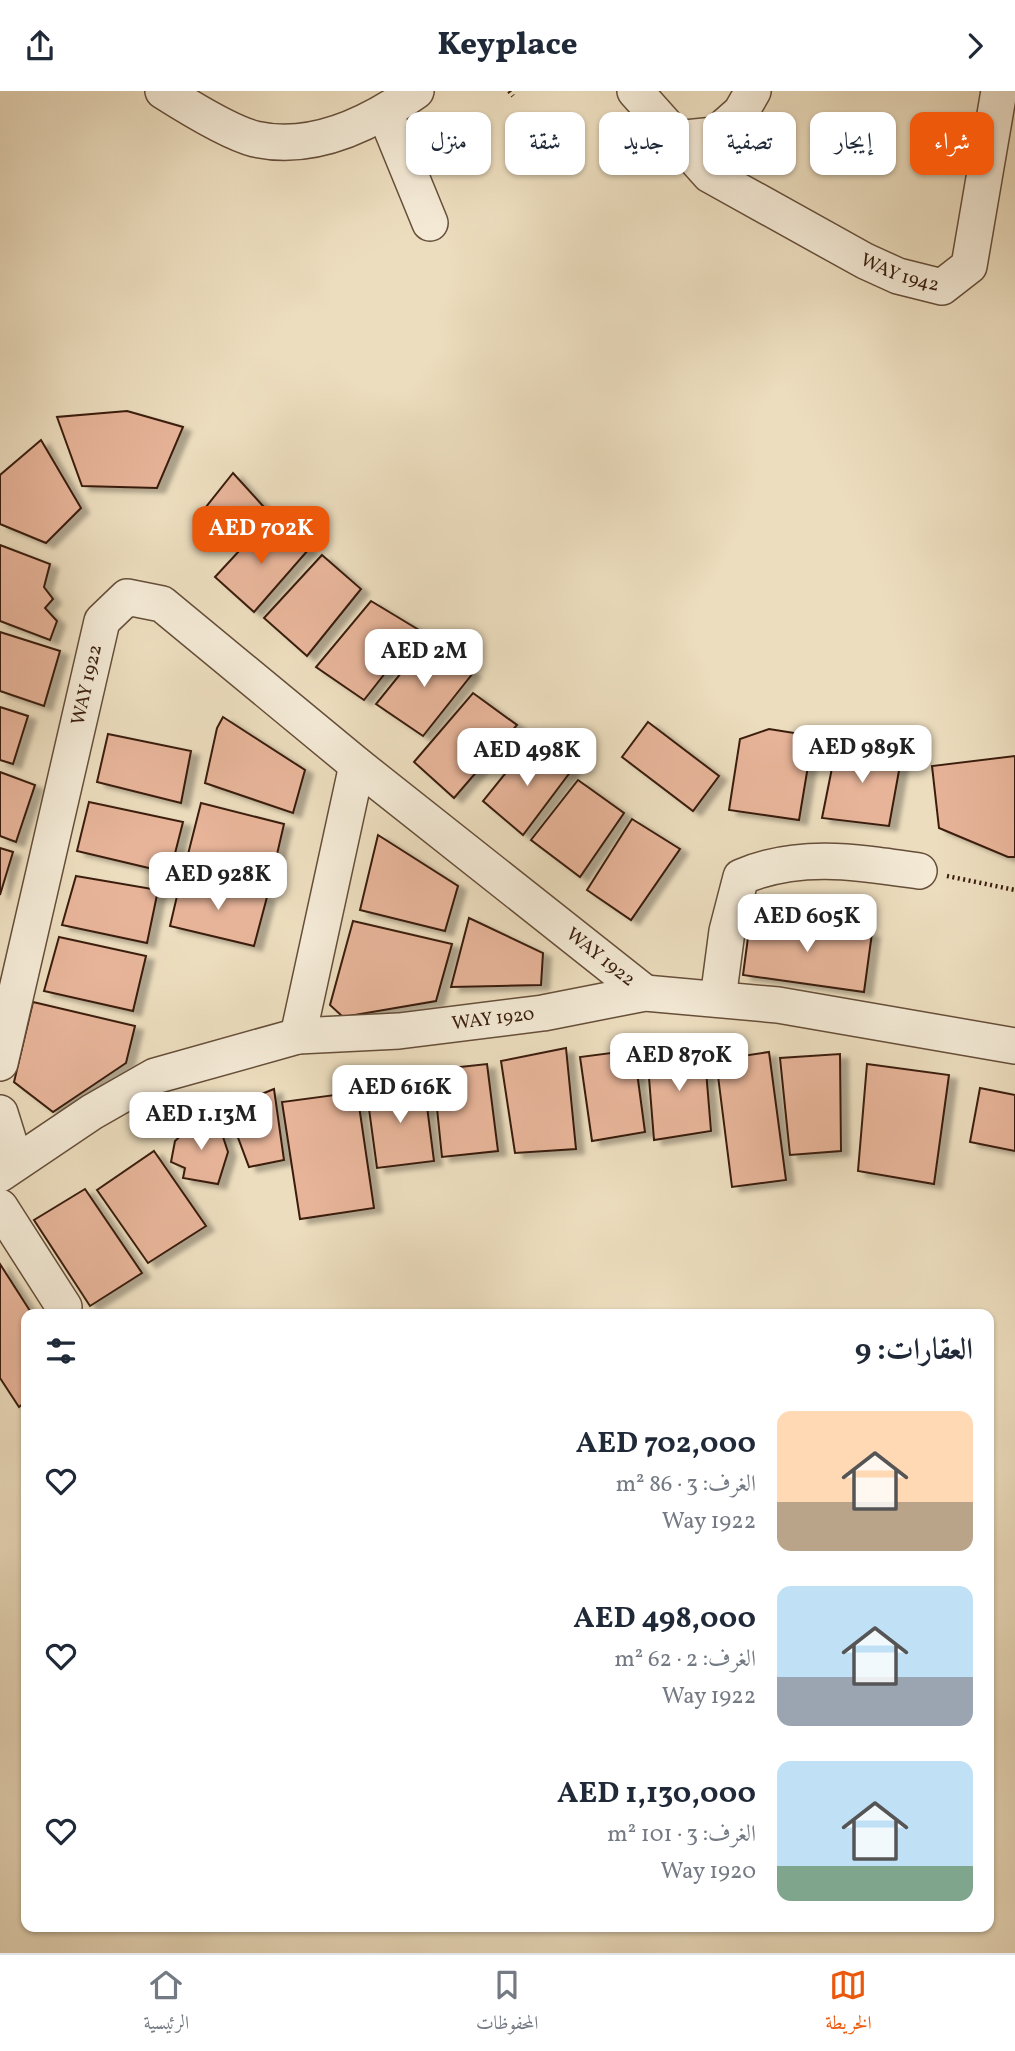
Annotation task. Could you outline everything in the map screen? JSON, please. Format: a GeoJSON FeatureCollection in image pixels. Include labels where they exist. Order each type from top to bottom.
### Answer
{"type":"FeatureCollection","features":[{"type":"Feature","properties":{"kind":"street"},"geometry":{"type":"LineString","coordinates":[[163,91],[253,139],[276,141],[322,140],[385,113],[416,91]]}},
{"type":"Feature","properties":{"kind":"street"},"geometry":{"type":"LineString","coordinates":[[635,91],[652,112]]}},
{"type":"Feature","properties":{"kind":"street"},"geometry":{"type":"LineString","coordinates":[[689,138],[715,135],[741,112],[753,91]]}},
{"type":"Feature","properties":{"kind":"street","name":"WAY 1942"},"geometry":{"type":"LineString","coordinates":[[689,153],[710,175],[865,261],[898,276],[942,286],[969,266],[999,91]]}},
{"type":"Feature","properties":{"kind":"street"},"geometry":{"type":"LineString","coordinates":[[385,113],[430,223]]}},
{"type":"Feature","properties":{"kind":"street","name":"WAY 1922"},"geometry":{"type":"LineString","coordinates":[[0,1063],[103,621],[127,597],[162,604],[357,765],[645,993]]}},
{"type":"Feature","properties":{"kind":"street"},"geometry":{"type":"LineString","coordinates":[[298,1036],[357,765]]}},
{"type":"Feature","properties":{"kind":"street"},"geometry":{"type":"LineString","coordinates":[[718,999],[727,931],[741,877],[765,867],[835,859],[919,871]]}},
{"type":"Feature","properties":{"kind":"street","name":"WAY 1920"},"geometry":{"type":"LineString","coordinates":[[7,1168],[155,1076],[298,1036],[412,1029],[543,1013],[645,993],[778,1005],[1015,1046]]}},
{"type":"Feature","properties":{"kind":"street"},"geometry":{"type":"LineString","coordinates":[[0,1113],[7,1168]]}},
{"type":"Feature","properties":{"kind":"street"},"geometry":{"type":"LineString","coordinates":[[0,1207],[64,1307]]}},
{"type":"Feature","properties":{"kind":"path"},"geometry":{"type":"LineString","coordinates":[[919,871],[1015,890]]}},
{"type":"Feature","properties":{"kind":"building"},"geometry":{"type":"Polygon","coordinates":[[[127,411],[183,427],[157,488],[82,486],[57,417],[127,411]]]}},
{"type":"Feature","properties":{"kind":"building"},"geometry":{"type":"Polygon","coordinates":[[[41,440],[81,508],[46,543],[0,524],[0,475],[41,440]]]}},
{"type":"Feature","properties":{"kind":"building"},"geometry":{"type":"Polygon","coordinates":[[[233,473],[263,506],[218,543],[194,522],[233,473]]]}},
{"type":"Feature","properties":{"kind":"building"},"geometry":{"type":"Polygon","coordinates":[[[266,522],[309,549],[254,612],[215,577],[266,522]]]}},
{"type":"Feature","properties":{"kind":"building"},"geometry":{"type":"Polygon","coordinates":[[[0,545],[50,564],[44,587],[53,599],[45,608],[57,621],[50,640],[0,621],[0,545]]]}},
{"type":"Feature","properties":{"kind":"building"},"geometry":{"type":"Polygon","coordinates":[[[322,555],[361,589],[307,656],[264,618],[322,555]]]}},
{"type":"Feature","properties":{"kind":"building"},"geometry":{"type":"Polygon","coordinates":[[[371,601],[419,630],[364,700],[316,667],[371,601]]]}},
{"type":"Feature","properties":{"kind":"building"},"geometry":{"type":"Polygon","coordinates":[[[0,632],[60,651],[44,706],[0,691],[0,632]]]}},
{"type":"Feature","properties":{"kind":"building"},"geometry":{"type":"Polygon","coordinates":[[[426,642],[473,673],[423,736],[376,704],[426,642]]]}},
{"type":"Feature","properties":{"kind":"building"},"geometry":{"type":"Polygon","coordinates":[[[473,693],[517,725],[454,798],[414,762],[473,693]]]}},
{"type":"Feature","properties":{"kind":"building"},"geometry":{"type":"Polygon","coordinates":[[[0,707],[28,716],[13,764],[0,760],[0,707]]]}},
{"type":"Feature","properties":{"kind":"building"},"geometry":{"type":"Polygon","coordinates":[[[223,717],[305,770],[293,813],[205,783],[217,728],[223,717]]]}},
{"type":"Feature","properties":{"kind":"building"},"geometry":{"type":"Polygon","coordinates":[[[648,722],[719,776],[693,811],[622,757],[648,722]]]}},
{"type":"Feature","properties":{"kind":"building"},"geometry":{"type":"Polygon","coordinates":[[[769,729],[813,736],[799,820],[729,810],[740,739],[769,729]]]}},
{"type":"Feature","properties":{"kind":"building"},"geometry":{"type":"Polygon","coordinates":[[[108,734],[191,751],[181,803],[97,782],[108,734]]]}},
{"type":"Feature","properties":{"kind":"building"},"geometry":{"type":"Polygon","coordinates":[[[530,743],[571,771],[523,835],[483,801],[530,743]]]}},
{"type":"Feature","properties":{"kind":"building"},"geometry":{"type":"Polygon","coordinates":[[[837,743],[902,754],[889,826],[822,818],[837,743]]]}},
{"type":"Feature","properties":{"kind":"building"},"geometry":{"type":"Polygon","coordinates":[[[1015,756],[1015,857],[1008,857],[939,828],[932,766],[1015,756]]]}},
{"type":"Feature","properties":{"kind":"building"},"geometry":{"type":"Polygon","coordinates":[[[0,772],[35,785],[16,842],[0,836],[0,772]]]}},
{"type":"Feature","properties":{"kind":"building"},"geometry":{"type":"Polygon","coordinates":[[[578,780],[624,813],[580,877],[531,840],[578,780]]]}},
{"type":"Feature","properties":{"kind":"building"},"geometry":{"type":"Polygon","coordinates":[[[89,802],[183,822],[170,873],[77,851],[89,802]]]}},
{"type":"Feature","properties":{"kind":"building"},"geometry":{"type":"Polygon","coordinates":[[[201,803],[284,824],[269,889],[185,866],[201,803]]]}},
{"type":"Feature","properties":{"kind":"building"},"geometry":{"type":"Polygon","coordinates":[[[632,819],[680,849],[631,920],[587,890],[632,819]]]}},
{"type":"Feature","properties":{"kind":"building"},"geometry":{"type":"Polygon","coordinates":[[[378,835],[458,886],[445,931],[360,910],[378,835]]]}},
{"type":"Feature","properties":{"kind":"building"},"geometry":{"type":"Polygon","coordinates":[[[0,848],[13,852],[0,895],[0,848]]]}},
{"type":"Feature","properties":{"kind":"building"},"geometry":{"type":"Polygon","coordinates":[[[76,876],[158,890],[147,943],[62,925],[76,876]]]}},
{"type":"Feature","properties":{"kind":"building"},"geometry":{"type":"Polygon","coordinates":[[[181,879],[267,897],[254,946],[170,926],[181,879]]]}},
{"type":"Feature","properties":{"kind":"building"},"geometry":{"type":"Polygon","coordinates":[[[751,915],[872,933],[864,992],[743,975],[751,915]]]}},
{"type":"Feature","properties":{"kind":"building"},"geometry":{"type":"Polygon","coordinates":[[[469,918],[543,953],[541,985],[451,987],[469,918]]]}},
{"type":"Feature","properties":{"kind":"building"},"geometry":{"type":"Polygon","coordinates":[[[353,921],[452,944],[436,1001],[343,1017],[330,1005],[353,921]]]}},
{"type":"Feature","properties":{"kind":"building"},"geometry":{"type":"Polygon","coordinates":[[[59,937],[146,956],[133,1011],[44,991],[59,937]]]}},
{"type":"Feature","properties":{"kind":"building"},"geometry":{"type":"Polygon","coordinates":[[[33,1002],[135,1026],[126,1063],[53,1112],[14,1082],[33,1002]]]}},
{"type":"Feature","properties":{"kind":"building"},"geometry":{"type":"Polygon","coordinates":[[[704,1046],[711,1131],[654,1140],[647,1053],[704,1046]]]}},
{"type":"Feature","properties":{"kind":"building"},"geometry":{"type":"Polygon","coordinates":[[[566,1048],[576,1149],[515,1153],[501,1061],[566,1048]]]}},
{"type":"Feature","properties":{"kind":"building"},"geometry":{"type":"Polygon","coordinates":[[[634,1050],[645,1132],[592,1141],[580,1057],[634,1050]]]}},
{"type":"Feature","properties":{"kind":"building"},"geometry":{"type":"Polygon","coordinates":[[[769,1052],[786,1180],[732,1187],[716,1060],[769,1052]]]}},
{"type":"Feature","properties":{"kind":"building"},"geometry":{"type":"Polygon","coordinates":[[[840,1054],[841,1151],[790,1155],[780,1058],[840,1054]]]}},
{"type":"Feature","properties":{"kind":"building"},"geometry":{"type":"Polygon","coordinates":[[[487,1064],[498,1151],[442,1157],[433,1070],[487,1064]]]}},
{"type":"Feature","properties":{"kind":"building"},"geometry":{"type":"Polygon","coordinates":[[[867,1064],[949,1075],[934,1184],[858,1171],[867,1064]]]}},
{"type":"Feature","properties":{"kind":"building"},"geometry":{"type":"Polygon","coordinates":[[[424,1083],[434,1161],[377,1168],[366,1087],[424,1083]]]}},
{"type":"Feature","properties":{"kind":"building"},"geometry":{"type":"Polygon","coordinates":[[[980,1088],[1015,1095],[1015,1151],[970,1142],[980,1088]]]}},
{"type":"Feature","properties":{"kind":"building"},"geometry":{"type":"Polygon","coordinates":[[[274,1089],[284,1160],[249,1167],[227,1108],[274,1089]]]}},
{"type":"Feature","properties":{"kind":"building"},"geometry":{"type":"Polygon","coordinates":[[[357,1092],[374,1208],[300,1219],[282,1102],[357,1092]]]}},
{"type":"Feature","properties":{"kind":"building"},"geometry":{"type":"Polygon","coordinates":[[[200,1118],[220,1128],[228,1152],[218,1184],[183,1178],[185,1168],[171,1162],[175,1141],[200,1118]]]}},
{"type":"Feature","properties":{"kind":"building"},"geometry":{"type":"Polygon","coordinates":[[[154,1151],[206,1226],[148,1263],[97,1190],[154,1151]]]}},
{"type":"Feature","properties":{"kind":"building"},"geometry":{"type":"Polygon","coordinates":[[[85,1189],[142,1273],[90,1306],[34,1220],[85,1189]]]}},
{"type":"Feature","properties":{"kind":"building"},"geometry":{"type":"Polygon","coordinates":[[[0,1264],[29,1309],[21,1309],[19,1407],[0,1378],[0,1264]]]}}]}
